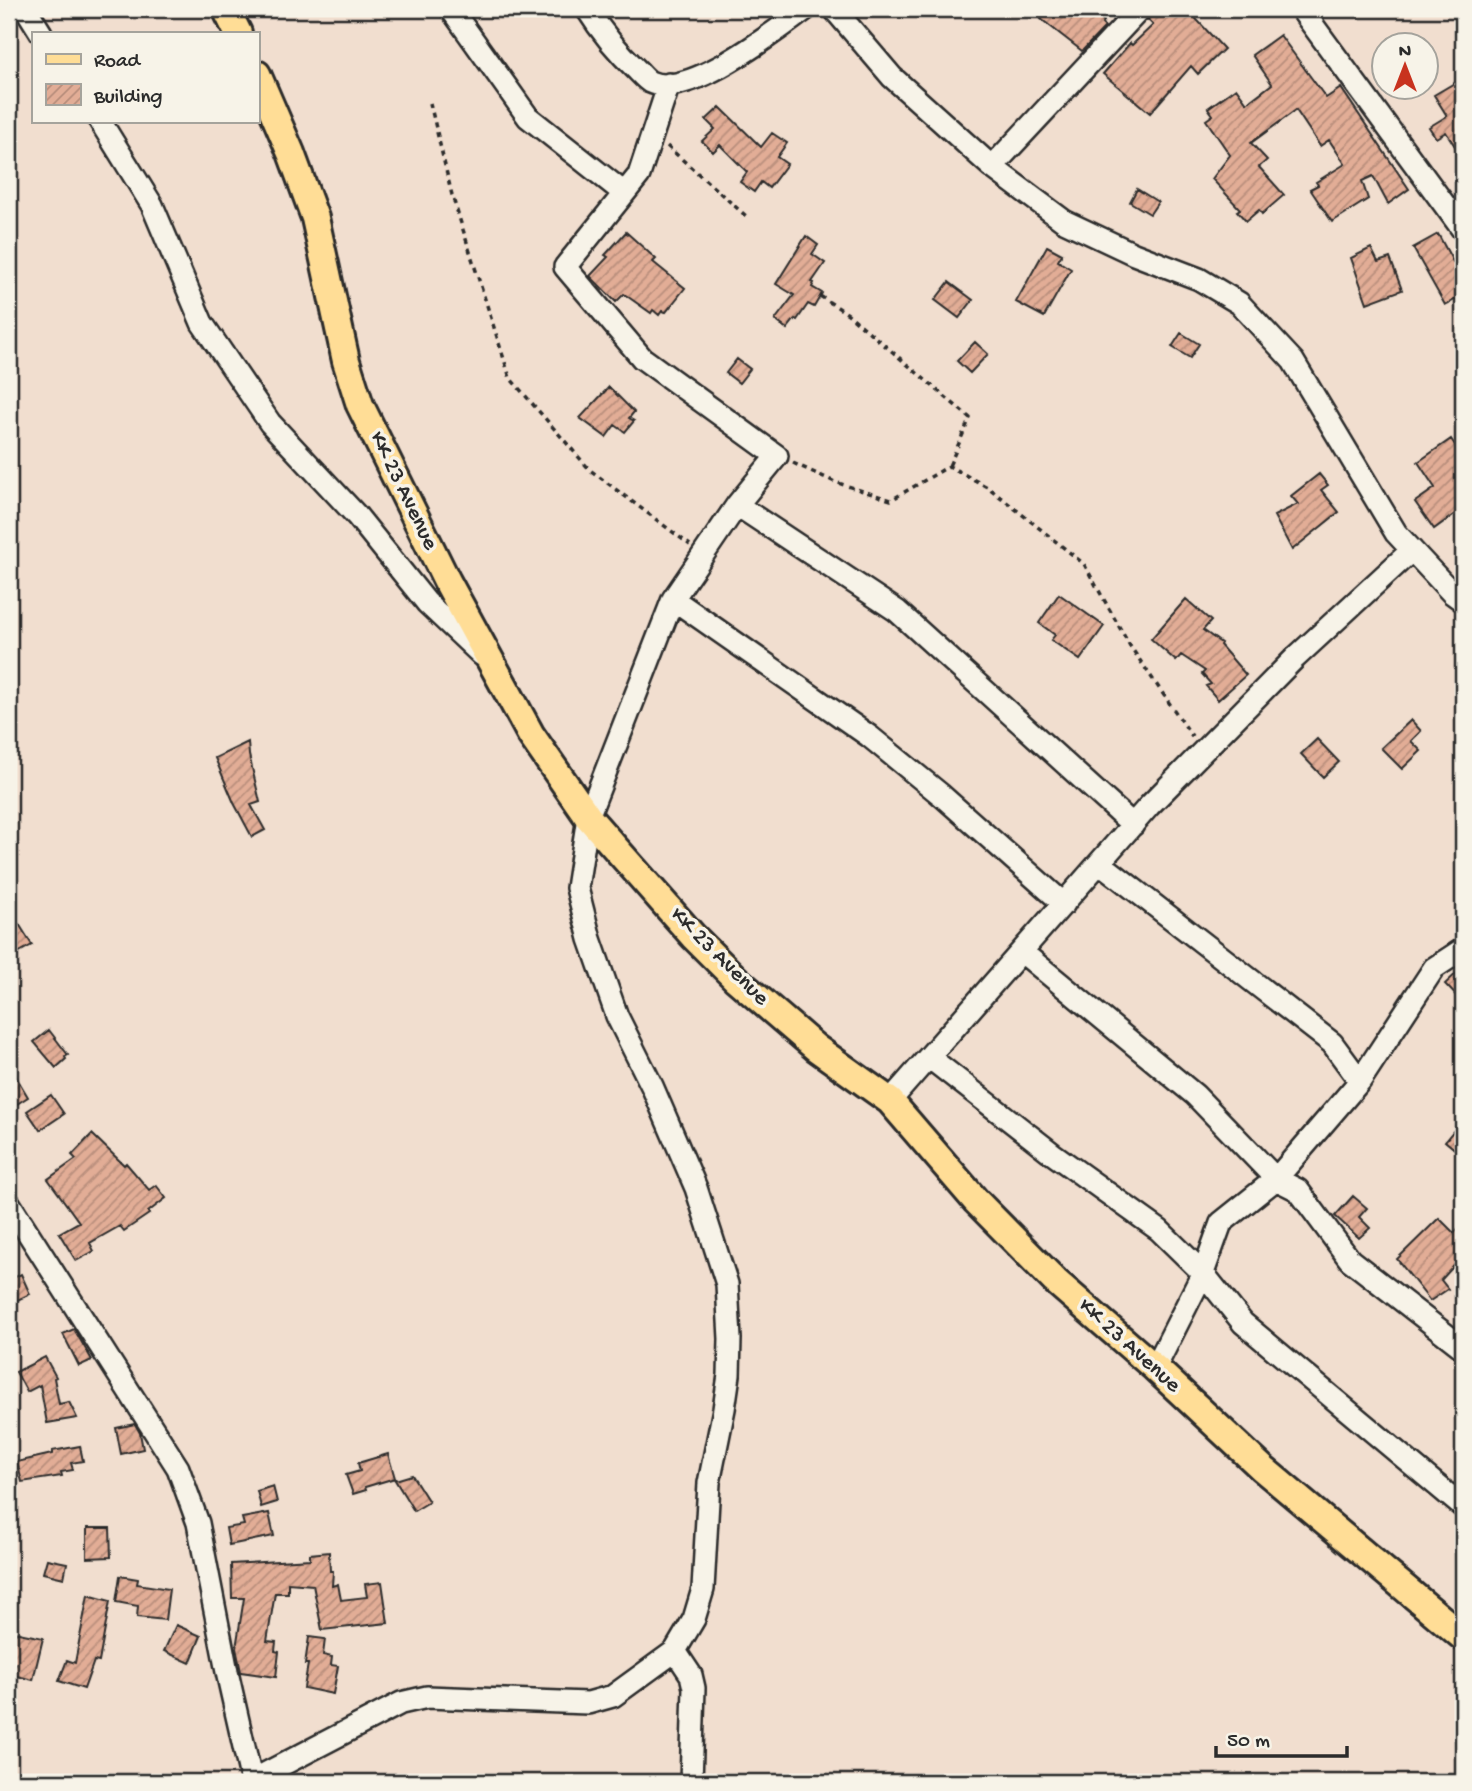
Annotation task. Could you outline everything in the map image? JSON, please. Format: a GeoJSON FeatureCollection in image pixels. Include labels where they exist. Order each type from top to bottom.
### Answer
{"type":"FeatureCollection","features":[{"type":"Feature","properties":{"kind":"main road"},"geometry":{"type":"LineString","coordinates":[[226,9],[238,32]]}},
{"type":"Feature","properties":{"kind":"main road","name":"KK 23 Avenue"},"geometry":{"type":"LineString","coordinates":[[259,79],[315,218],[346,361],[360,405],[446,581],[531,734],[588,817],[693,936],[736,979],[816,1048],[890,1101],[976,1201],[1055,1281],[1155,1368],[1262,1468],[1463,1637]]}},
{"type":"Feature","properties":{"kind":"street"},"geometry":{"type":"LineString","coordinates":[[26,9],[40,32]]}},
{"type":"Feature","properties":{"kind":"street"},"geometry":{"type":"LineString","coordinates":[[451,9],[528,117],[624,193]]}},
{"type":"Feature","properties":{"kind":"street"},"geometry":{"type":"LineString","coordinates":[[587,9],[612,47],[650,82],[669,85],[684,82],[739,57],[806,9]]}},
{"type":"Feature","properties":{"kind":"street"},"geometry":{"type":"LineString","coordinates":[[834,9],[892,77],[992,167],[1063,221],[1134,254],[1199,279],[1238,303],[1293,360],[1396,533],[1452,593],[1463,601]]}},
{"type":"Feature","properties":{"kind":"street"},"geometry":{"type":"LineString","coordinates":[[992,167],[1140,9]]}},
{"type":"Feature","properties":{"kind":"street"},"geometry":{"type":"LineString","coordinates":[[1301,9],[1463,230]]}},
{"type":"Feature","properties":{"kind":"street"},"geometry":{"type":"LineString","coordinates":[[9,1203],[178,1468],[198,1523],[227,1672],[252,1781],[401,1703],[427,1697],[588,1703],[613,1696],[675,1651],[694,1619],[703,1589],[709,1483],[729,1375],[727,1284],[696,1188],[652,1086],[617,1016],[590,939],[577,888],[588,817],[673,599],[737,505],[777,456],[642,358],[565,267],[639,175],[669,85]]}},
{"type":"Feature","properties":{"kind":"street"},"geometry":{"type":"LineString","coordinates":[[101,122],[152,205],[202,323],[270,424],[357,516],[427,603],[494,666]]}},
{"type":"Feature","properties":{"kind":"street"},"geometry":{"type":"LineString","coordinates":[[737,505],[897,611],[1133,825]]}},
{"type":"Feature","properties":{"kind":"street"},"geometry":{"type":"LineString","coordinates":[[890,1101],[1133,825],[1295,658],[1412,550]]}},
{"type":"Feature","properties":{"kind":"street"},"geometry":{"type":"LineString","coordinates":[[673,599],[869,736],[940,794],[1063,904]]}},
{"type":"Feature","properties":{"kind":"street"},"geometry":{"type":"LineString","coordinates":[[1100,863],[1332,1043],[1360,1081]]}},
{"type":"Feature","properties":{"kind":"street"},"geometry":{"type":"LineString","coordinates":[[1155,1368],[1203,1273],[1221,1223],[1276,1179],[1360,1081],[1434,968],[1463,949]]}},
{"type":"Feature","properties":{"kind":"street"},"geometry":{"type":"LineString","coordinates":[[1022,952],[1195,1095],[1276,1179],[1298,1190],[1350,1260],[1463,1348]]}},
{"type":"Feature","properties":{"kind":"street"},"geometry":{"type":"LineString","coordinates":[[930,1058],[1053,1154],[1159,1230],[1203,1273],[1243,1322],[1463,1507]]}},
{"type":"Feature","properties":{"kind":"street"},"geometry":{"type":"LineString","coordinates":[[675,1651],[691,1675],[694,1688],[691,1782]]}},
{"type":"Feature","properties":{"kind":"path"},"geometry":{"type":"LineString","coordinates":[[430,103],[452,195],[510,378],[590,470],[703,554]]}},
{"type":"Feature","properties":{"kind":"path"},"geometry":{"type":"LineString","coordinates":[[653,134],[746,216]]}},
{"type":"Feature","properties":{"kind":"path"},"geometry":{"type":"LineString","coordinates":[[777,456],[835,482],[891,500],[949,466],[970,418],[848,314],[820,296]]}},
{"type":"Feature","properties":{"kind":"path"},"geometry":{"type":"LineString","coordinates":[[949,466],[989,488],[1084,564],[1130,646],[1203,752]]}},
{"type":"Feature","properties":{"kind":"building"},"geometry":{"type":"Polygon","coordinates":[[[1049,9],[1091,11],[1104,21],[1102,24],[1105,27],[1082,51],[1041,19],[1049,9]]]}},
{"type":"Feature","properties":{"kind":"building"},"geometry":{"type":"Polygon","coordinates":[[[1155,9],[1187,9],[1224,49],[1198,74],[1191,66],[1150,113],[1103,74],[1130,43],[1132,45],[1153,25],[1148,20],[1155,9]]]}},
{"type":"Feature","properties":{"kind":"building"},"geometry":{"type":"Polygon","coordinates":[[[1280,35],[1326,98],[1341,88],[1409,189],[1388,204],[1373,176],[1362,181],[1368,199],[1332,222],[1310,189],[1318,185],[1316,182],[1345,164],[1329,140],[1320,146],[1296,110],[1251,143],[1267,160],[1259,167],[1284,195],[1262,214],[1259,210],[1246,221],[1237,211],[1240,209],[1212,179],[1230,155],[1206,120],[1213,115],[1208,108],[1236,88],[1247,103],[1272,84],[1252,55],[1280,35]]]}},
{"type":"Feature","properties":{"kind":"building"},"geometry":{"type":"Polygon","coordinates":[[[1463,78],[1463,159],[1446,132],[1436,138],[1429,127],[1447,116],[1438,102],[1440,91],[1463,78]]]}},
{"type":"Feature","properties":{"kind":"building"},"geometry":{"type":"Polygon","coordinates":[[[720,107],[761,147],[772,133],[787,143],[777,157],[787,164],[769,188],[761,182],[754,192],[740,182],[747,172],[720,145],[713,152],[702,141],[715,129],[706,120],[720,107]]]}},
{"type":"Feature","properties":{"kind":"building"},"geometry":{"type":"Polygon","coordinates":[[[1137,189],[1158,202],[1150,214],[1130,202],[1137,189]]]}},
{"type":"Feature","properties":{"kind":"building"},"geometry":{"type":"Polygon","coordinates":[[[626,232],[656,259],[653,262],[685,288],[666,312],[662,311],[659,315],[653,310],[651,313],[624,294],[616,302],[590,276],[626,232]]]}},
{"type":"Feature","properties":{"kind":"building"},"geometry":{"type":"Polygon","coordinates":[[[1438,234],[1463,280],[1463,296],[1445,305],[1413,248],[1438,234]]]}},
{"type":"Feature","properties":{"kind":"building"},"geometry":{"type":"Polygon","coordinates":[[[806,236],[818,245],[812,254],[825,263],[812,282],[812,287],[822,293],[814,307],[808,304],[787,329],[775,320],[794,295],[776,284],[806,236]]]}},
{"type":"Feature","properties":{"kind":"building"},"geometry":{"type":"Polygon","coordinates":[[[1047,246],[1062,254],[1058,261],[1071,269],[1044,317],[1016,302],[1047,246]]]}},
{"type":"Feature","properties":{"kind":"building"},"geometry":{"type":"Polygon","coordinates":[[[1371,248],[1378,262],[1390,258],[1402,290],[1367,303],[1351,258],[1371,248]]]}},
{"type":"Feature","properties":{"kind":"building"},"geometry":{"type":"Polygon","coordinates":[[[949,282],[973,300],[959,318],[935,300],[949,282]]]}},
{"type":"Feature","properties":{"kind":"building"},"geometry":{"type":"Polygon","coordinates":[[[1181,333],[1199,344],[1190,358],[1172,347],[1181,333]]]}},
{"type":"Feature","properties":{"kind":"building"},"geometry":{"type":"Polygon","coordinates":[[[975,342],[988,354],[970,373],[957,361],[975,342]]]}},
{"type":"Feature","properties":{"kind":"building"},"geometry":{"type":"Polygon","coordinates":[[[737,359],[750,369],[739,383],[726,373],[737,359]]]}},
{"type":"Feature","properties":{"kind":"building"},"geometry":{"type":"Polygon","coordinates":[[[609,387],[634,412],[629,418],[634,421],[625,432],[615,425],[606,437],[580,418],[609,387]]]}},
{"type":"Feature","properties":{"kind":"building"},"geometry":{"type":"Polygon","coordinates":[[[1451,439],[1463,457],[1463,508],[1434,529],[1415,502],[1435,488],[1418,462],[1451,439]]]}},
{"type":"Feature","properties":{"kind":"building"},"geometry":{"type":"Polygon","coordinates":[[[1319,474],[1328,485],[1321,490],[1339,512],[1292,550],[1274,516],[1298,504],[1291,496],[1319,474]]]}},
{"type":"Feature","properties":{"kind":"building"},"geometry":{"type":"Polygon","coordinates":[[[1059,594],[1104,626],[1080,660],[1051,640],[1055,635],[1039,623],[1059,594]]]}},
{"type":"Feature","properties":{"kind":"building"},"geometry":{"type":"Polygon","coordinates":[[[1186,599],[1211,621],[1203,630],[1221,643],[1246,675],[1218,700],[1206,686],[1211,684],[1202,674],[1205,671],[1181,655],[1176,661],[1151,639],[1186,599]]]}},
{"type":"Feature","properties":{"kind":"building"},"geometry":{"type":"Polygon","coordinates":[[[1411,720],[1421,731],[1411,741],[1421,751],[1402,769],[1381,748],[1411,720]]]}},
{"type":"Feature","properties":{"kind":"building"},"geometry":{"type":"Polygon","coordinates":[[[1317,739],[1339,762],[1323,777],[1301,754],[1317,739]]]}},
{"type":"Feature","properties":{"kind":"building"},"geometry":{"type":"Polygon","coordinates":[[[248,742],[260,802],[251,805],[265,830],[252,837],[215,758],[248,742]]]}},
{"type":"Feature","properties":{"kind":"building"},"geometry":{"type":"Polygon","coordinates":[[[19,924],[32,945],[14,955],[9,946],[9,930],[19,924]]]}},
{"type":"Feature","properties":{"kind":"building"},"geometry":{"type":"Polygon","coordinates":[[[1463,967],[1463,1003],[1445,984],[1463,967]]]}},
{"type":"Feature","properties":{"kind":"building"},"geometry":{"type":"Polygon","coordinates":[[[49,1030],[68,1055],[56,1068],[34,1042],[49,1030]]]}},
{"type":"Feature","properties":{"kind":"building"},"geometry":{"type":"Polygon","coordinates":[[[9,1065],[28,1097],[9,1109],[9,1065]]]}},
{"type":"Feature","properties":{"kind":"building"},"geometry":{"type":"Polygon","coordinates":[[[51,1095],[64,1114],[40,1130],[27,1111],[51,1095]]]}},
{"type":"Feature","properties":{"kind":"building"},"geometry":{"type":"Polygon","coordinates":[[[1463,1119],[1463,1156],[1445,1141],[1463,1119]]]}},
{"type":"Feature","properties":{"kind":"building"},"geometry":{"type":"Polygon","coordinates":[[[92,1134],[124,1165],[126,1163],[149,1190],[156,1185],[166,1198],[124,1231],[120,1226],[90,1243],[94,1251],[76,1261],[59,1233],[79,1222],[48,1179],[76,1159],[72,1155],[92,1134]]]}},
{"type":"Feature","properties":{"kind":"building"},"geometry":{"type":"Polygon","coordinates":[[[1353,1196],[1367,1208],[1359,1217],[1370,1228],[1359,1238],[1335,1216],[1353,1196]]]}},
{"type":"Feature","properties":{"kind":"building"},"geometry":{"type":"Polygon","coordinates":[[[1439,1218],[1454,1233],[1463,1223],[1463,1256],[1441,1280],[1448,1289],[1430,1301],[1397,1259],[1439,1218]]]}},
{"type":"Feature","properties":{"kind":"building"},"geometry":{"type":"Polygon","coordinates":[[[21,1274],[30,1294],[9,1304],[9,1280],[21,1274]]]}},
{"type":"Feature","properties":{"kind":"building"},"geometry":{"type":"Polygon","coordinates":[[[74,1329],[92,1360],[79,1366],[63,1334],[74,1329]]]}},
{"type":"Feature","properties":{"kind":"building"},"geometry":{"type":"Polygon","coordinates":[[[45,1357],[56,1377],[59,1404],[69,1402],[77,1418],[47,1423],[40,1385],[27,1392],[16,1372],[45,1357]]]}},
{"type":"Feature","properties":{"kind":"building"},"geometry":{"type":"Polygon","coordinates":[[[135,1424],[143,1449],[121,1454],[116,1428],[135,1424]]]}},
{"type":"Feature","properties":{"kind":"building"},"geometry":{"type":"Polygon","coordinates":[[[80,1446],[83,1461],[71,1463],[73,1470],[61,1472],[62,1476],[22,1482],[17,1462],[80,1446]]]}},
{"type":"Feature","properties":{"kind":"building"},"geometry":{"type":"Polygon","coordinates":[[[388,1454],[395,1478],[365,1487],[366,1490],[353,1494],[346,1475],[360,1471],[358,1463],[388,1454]]]}},
{"type":"Feature","properties":{"kind":"building"},"geometry":{"type":"Polygon","coordinates":[[[412,1475],[429,1502],[414,1511],[395,1480],[412,1475]]]}},
{"type":"Feature","properties":{"kind":"building"},"geometry":{"type":"Polygon","coordinates":[[[273,1486],[277,1502],[261,1507],[257,1491],[273,1486]]]}},
{"type":"Feature","properties":{"kind":"building"},"geometry":{"type":"Polygon","coordinates":[[[269,1513],[274,1536],[229,1545],[226,1528],[244,1525],[242,1518],[269,1513]]]}},
{"type":"Feature","properties":{"kind":"building"},"geometry":{"type":"Polygon","coordinates":[[[87,1528],[110,1528],[111,1557],[87,1558],[87,1528]]]}},
{"type":"Feature","properties":{"kind":"building"},"geometry":{"type":"Polygon","coordinates":[[[329,1552],[330,1571],[333,1571],[332,1586],[338,1584],[341,1600],[367,1597],[365,1584],[382,1582],[388,1623],[322,1630],[313,1585],[288,1583],[288,1593],[275,1593],[267,1641],[276,1642],[275,1651],[279,1652],[276,1677],[241,1672],[236,1648],[244,1598],[232,1598],[231,1564],[310,1559],[310,1554],[329,1552]]]}},
{"type":"Feature","properties":{"kind":"building"},"geometry":{"type":"Polygon","coordinates":[[[47,1559],[67,1563],[64,1578],[43,1573],[47,1559]]]}},
{"type":"Feature","properties":{"kind":"building"},"geometry":{"type":"Polygon","coordinates":[[[120,1576],[138,1579],[137,1584],[169,1589],[165,1620],[137,1617],[138,1606],[116,1602],[120,1576]]]}},
{"type":"Feature","properties":{"kind":"building"},"geometry":{"type":"Polygon","coordinates":[[[88,1595],[110,1601],[99,1662],[94,1661],[84,1689],[59,1681],[67,1660],[75,1663],[88,1595]]]}},
{"type":"Feature","properties":{"kind":"building"},"geometry":{"type":"Polygon","coordinates":[[[176,1625],[201,1636],[190,1663],[164,1651],[176,1625]]]}},
{"type":"Feature","properties":{"kind":"building"},"geometry":{"type":"Polygon","coordinates":[[[9,1631],[43,1638],[33,1680],[13,1675],[16,1663],[9,1662],[9,1631]]]}},
{"type":"Feature","properties":{"kind":"building"},"geometry":{"type":"Polygon","coordinates":[[[309,1637],[325,1639],[323,1655],[332,1657],[331,1665],[338,1666],[333,1694],[304,1688],[309,1637]]]}}]}
